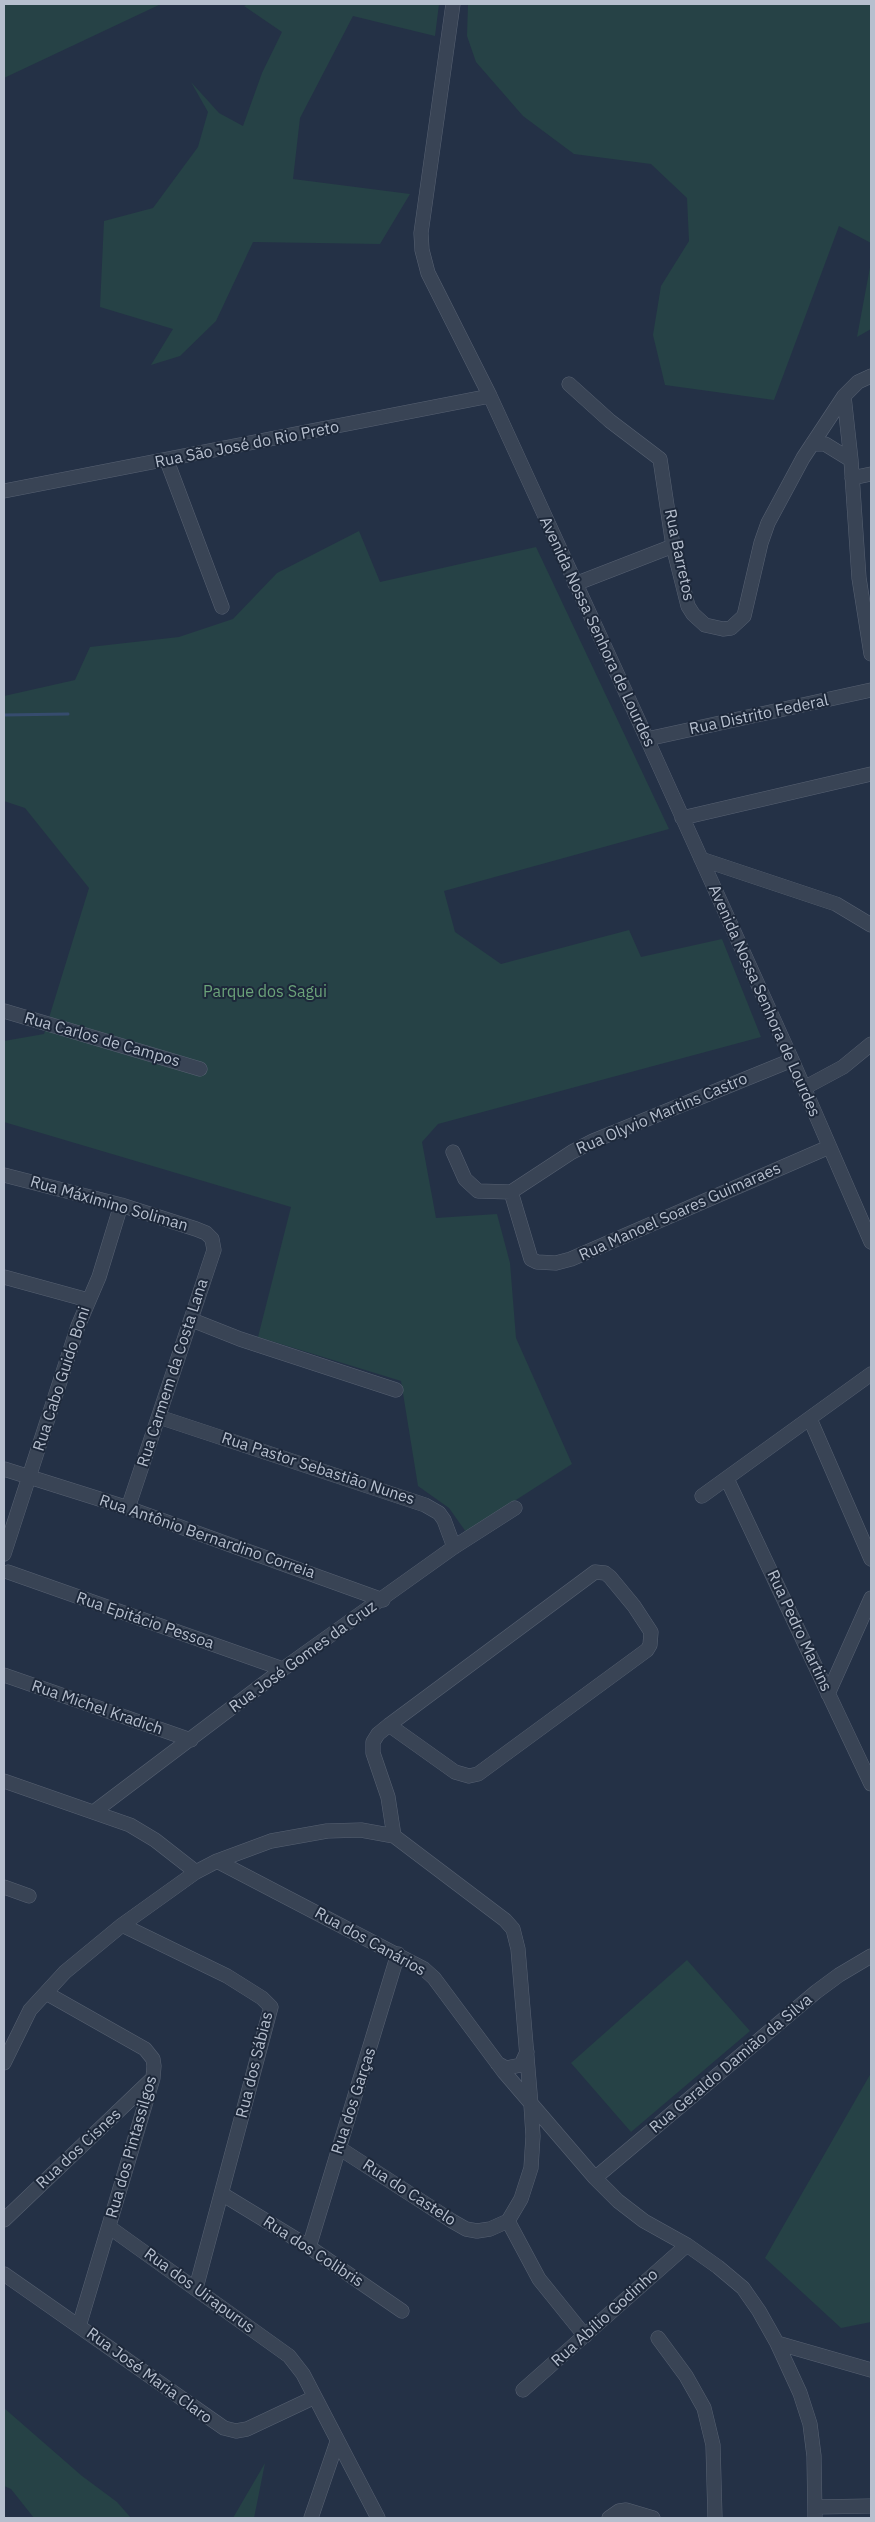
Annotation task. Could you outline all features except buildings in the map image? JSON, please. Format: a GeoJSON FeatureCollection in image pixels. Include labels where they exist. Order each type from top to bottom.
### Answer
{"type":"FeatureCollection","features":[{"type":"Feature","properties":{"kind":"street","name":"Avenida Nossa Senhora de Lourdes"},"geometry":{"type":"LineString","coordinates":[[452,4],[423,216],[422,250],[428,273],[490,396],[647,739],[792,1060],[871,1242]]}},
{"type":"Feature","properties":{"kind":"street","name":"Rua Barretos"},"geometry":{"type":"LineString","coordinates":[[569,384],[610,422],[660,459],[673,546],[688,606],[693,614],[705,625],[731,628],[744,616],[761,543],[768,523],[812,444],[844,396],[858,382],[871,376]]}},
{"type":"Feature","properties":{"kind":"street","name":"Rua São José do Rio Preto"},"geometry":{"type":"LineString","coordinates":[[4,491],[490,396]]}},
{"type":"Feature","properties":{"kind":"street"},"geometry":{"type":"LineString","coordinates":[[844,396],[852,460],[852,478],[865,576],[871,654]]}},
{"type":"Feature","properties":{"kind":"street"},"geometry":{"type":"LineString","coordinates":[[812,444],[825,444],[852,460]]}},
{"type":"Feature","properties":{"kind":"street"},"geometry":{"type":"LineString","coordinates":[[167,460],[222,607]]}},
{"type":"Feature","properties":{"kind":"street"},"geometry":{"type":"LineString","coordinates":[[852,478],[871,474]]}},
{"type":"Feature","properties":{"kind":"street"},"geometry":{"type":"LineString","coordinates":[[575,584],[673,546]]}},
{"type":"Feature","properties":{"kind":"street","name":"Rua Distrito Federal"},"geometry":{"type":"LineString","coordinates":[[647,739],[871,690]]}},
{"type":"Feature","properties":{"kind":"street"},"geometry":{"type":"LineString","coordinates":[[682,818],[871,774]]}},
{"type":"Feature","properties":{"kind":"street"},"geometry":{"type":"LineString","coordinates":[[701,859],[836,904],[871,925]]}},
{"type":"Feature","properties":{"kind":"street","name":"Rua Carlos de Campos"},"geometry":{"type":"LineString","coordinates":[[4,1011],[200,1069]]}},
{"type":"Feature","properties":{"kind":"street"},"geometry":{"type":"LineString","coordinates":[[804,1088],[843,1067],[871,1044]]}},
{"type":"Feature","properties":{"kind":"street","name":"Rua Olyvio Martins Castro"},"geometry":{"type":"LineString","coordinates":[[511,1192],[572,1152],[593,1141],[792,1060]]}},
{"type":"Feature","properties":{"kind":"street","name":"Rua Manoel Soares Guimaraes"},"geometry":{"type":"LineString","coordinates":[[511,1192],[530,1258],[543,1263],[556,1263],[571,1260],[829,1147]]}},
{"type":"Feature","properties":{"kind":"street"},"geometry":{"type":"LineString","coordinates":[[453,1152],[465,1179],[478,1192],[511,1192]]}},
{"type":"Feature","properties":{"kind":"street","name":"Rua Máximino Soliman"},"geometry":{"type":"LineString","coordinates":[[4,1175],[121,1205],[196,1229],[212,1239]]}},
{"type":"Feature","properties":{"kind":"street","name":"Rua Cabo Guido Boni"},"geometry":{"type":"LineString","coordinates":[[4,1554],[78,1326],[99,1277],[121,1205]]}},
{"type":"Feature","properties":{"kind":"street","name":"Rua Carmem da Costa Lana"},"geometry":{"type":"LineString","coordinates":[[128,1508],[214,1250],[212,1239]]}},
{"type":"Feature","properties":{"kind":"street"},"geometry":{"type":"LineString","coordinates":[[4,1277],[88,1300]]}},
{"type":"Feature","properties":{"kind":"street"},"geometry":{"type":"LineString","coordinates":[[192,1320],[240,1339],[396,1390]]}},
{"type":"Feature","properties":{"kind":"street"},"geometry":{"type":"LineString","coordinates":[[702,1496],[871,1374]]}},
{"type":"Feature","properties":{"kind":"street","name":"Rua Pastor Sebastião Nunes"},"geometry":{"type":"LineString","coordinates":[[159,1417],[425,1505],[439,1513],[444,1520],[454,1548]]}},
{"type":"Feature","properties":{"kind":"street"},"geometry":{"type":"LineString","coordinates":[[810,1419],[871,1559]]}},
{"type":"Feature","properties":{"kind":"street","name":"Rua Antônio Bernardino Correia"},"geometry":{"type":"LineString","coordinates":[[4,1468],[29,1478],[128,1508],[383,1600]]}},
{"type":"Feature","properties":{"kind":"street","name":"Rua Pedro Martins"},"geometry":{"type":"LineString","coordinates":[[727,1479],[871,1784]]}},
{"type":"Feature","properties":{"kind":"street","name":"Rua José Gomes da Cruz"},"geometry":{"type":"LineString","coordinates":[[95,1812],[283,1669],[454,1548],[515,1508]]}},
{"type":"Feature","properties":{"kind":"street","name":"Rua Epitácio Pessoa"},"geometry":{"type":"LineString","coordinates":[[5,1572],[283,1669]]}},
{"type":"Feature","properties":{"kind":"street"},"geometry":{"type":"LineString","coordinates":[[389,1725],[460,1775],[478,1774],[489,1768],[647,1650],[650,1645],[651,1632],[634,1606],[610,1577],[605,1572],[595,1572],[389,1725],[375,1738],[372,1748],[388,1797],[394,1836]]}},
{"type":"Feature","properties":{"kind":"street"},"geometry":{"type":"LineString","coordinates":[[828,1694],[871,1598]]}},
{"type":"Feature","properties":{"kind":"street","name":"Rua Michel Kradich"},"geometry":{"type":"LineString","coordinates":[[4,1675],[191,1740]]}},
{"type":"Feature","properties":{"kind":"street"},"geometry":{"type":"LineString","coordinates":[[4,1781],[95,1812],[142,1832],[196,1872]]}},
{"type":"Feature","properties":{"kind":"street"},"geometry":{"type":"LineString","coordinates":[[4,2063],[30,2010],[65,1972],[122,1925],[196,1872],[217,1861],[271,1841],[327,1831],[362,1830],[394,1836],[506,1920],[513,1929],[518,1949],[533,2136],[530,2168],[521,2199],[508,2221],[539,2279],[585,2336]]}},
{"type":"Feature","properties":{"kind":"street","name":"Rua dos Canários"},"geometry":{"type":"LineString","coordinates":[[217,1861],[424,1969],[434,1978],[497,2063],[531,2105],[595,2178],[618,2201],[644,2221],[687,2245],[718,2267],[742,2288],[777,2343],[800,2393],[810,2424],[814,2456],[815,2512]]}},
{"type":"Feature","properties":{"kind":"street"},"geometry":{"type":"LineString","coordinates":[[4,1888],[29,1896]]}},
{"type":"Feature","properties":{"kind":"street","name":"Rua dos Sábias"},"geometry":{"type":"LineString","coordinates":[[122,1925],[227,1976],[262,1998],[271,2007],[196,2288]]}},
{"type":"Feature","properties":{"kind":"street","name":"Rua dos Garças"},"geometry":{"type":"LineString","coordinates":[[309,2247],[398,1954]]}},
{"type":"Feature","properties":{"kind":"street","name":"Rua Geraldo Damião da Silva"},"geometry":{"type":"LineString","coordinates":[[595,2178],[816,1992],[839,1975],[871,1956]]}},
{"type":"Feature","properties":{"kind":"street","name":"Rua dos Pintassilgos"},"geometry":{"type":"LineString","coordinates":[[46,1993],[145,2049],[152,2059],[154,2078],[79,2326]]}},
{"type":"Feature","properties":{"kind":"street"},"geometry":{"type":"LineString","coordinates":[[497,2063],[506,2068],[521,2064],[527,2052]]}},
{"type":"Feature","properties":{"kind":"street","name":"Rua dos Cisnes"},"geometry":{"type":"LineString","coordinates":[[4,2220],[154,2078]]}},
{"type":"Feature","properties":{"kind":"street","name":"Rua do Castelo"},"geometry":{"type":"LineString","coordinates":[[339,2148],[466,2230],[490,2229],[508,2221]]}},
{"type":"Feature","properties":{"kind":"street","name":"Rua dos Colibris"},"geometry":{"type":"LineString","coordinates":[[222,2194],[309,2247],[402,2311]]}},
{"type":"Feature","properties":{"kind":"street","name":"Rua dos Uirapurus"},"geometry":{"type":"LineString","coordinates":[[109,2227],[289,2356],[315,2397]]}},
{"type":"Feature","properties":{"kind":"street","name":"Rua Abílio Godinho"},"geometry":{"type":"LineString","coordinates":[[523,2390],[687,2245]]}},
{"type":"Feature","properties":{"kind":"street","name":"Rua José Maria Claro"},"geometry":{"type":"LineString","coordinates":[[4,2274],[224,2428],[236,2431],[247,2429],[315,2397]]}},
{"type":"Feature","properties":{"kind":"street"},"geometry":{"type":"LineString","coordinates":[[658,2338],[686,2376],[704,2408],[713,2445],[715,2518]]}},
{"type":"Feature","properties":{"kind":"street"},"geometry":{"type":"LineString","coordinates":[[777,2343],[871,2370]]}},
{"type":"Feature","properties":{"kind":"street"},"geometry":{"type":"LineString","coordinates":[[315,2397],[378,2518]]}},
{"type":"Feature","properties":{"kind":"street"},"geometry":{"type":"LineString","coordinates":[[311,2518],[337,2442]]}},
{"type":"Feature","properties":{"kind":"street"},"geometry":{"type":"LineString","coordinates":[[815,2512],[871,2506]]}},
{"type":"Feature","properties":{"kind":"street"},"geometry":{"type":"LineString","coordinates":[[614,2515],[626,2510],[654,2518]]}},
{"type":"Feature","properties":{"kind":"green space"},"geometry":{"type":"Polygon","coordinates":[[[4,4],[161,4],[4,78],[4,4]]]}},
{"type":"Feature","properties":{"kind":"green space"},"geometry":{"type":"Polygon","coordinates":[[[248,4],[439,4],[435,36],[353,16],[300,118],[293,179],[410,194],[380,244],[253,242],[216,321],[180,356],[151,365],[173,329],[100,307],[104,221],[153,208],[198,147],[208,112],[191,82],[219,113],[243,126],[262,73],[282,32],[244,6],[248,4]]]}},
{"type":"Feature","properties":{"kind":"green space"},"geometry":{"type":"Polygon","coordinates":[[[468,4],[871,4],[871,243],[839,226],[774,400],[665,385],[653,335],[661,286],[689,241],[687,198],[651,164],[574,154],[523,116],[476,62],[467,36],[468,4]]]}},
{"type":"Feature","properties":{"kind":"green space"},"geometry":{"type":"Polygon","coordinates":[[[871,262],[871,329],[857,337],[871,262]]]}},
{"type":"Feature","properties":{"kind":"green space","name":"Parque dos Sagui"},"geometry":{"type":"Polygon","coordinates":[[[359,531],[380,582],[536,547],[669,829],[444,891],[455,932],[501,964],[629,930],[641,957],[722,939],[761,1037],[438,1124],[422,1142],[436,1218],[497,1214],[510,1263],[516,1338],[572,1464],[466,1532],[449,1508],[418,1486],[401,1381],[258,1337],[291,1207],[4,1122],[4,1041],[44,1034],[89,888],[25,808],[4,801],[4,696],[75,680],[90,647],[179,637],[233,619],[277,573],[359,531]]]}},
{"type":"Feature","properties":{"kind":"green space"},"geometry":{"type":"Polygon","coordinates":[[[687,1960],[750,2031],[631,2132],[571,2063],[687,1960]]]}},
{"type":"Feature","properties":{"kind":"green space"},"geometry":{"type":"Polygon","coordinates":[[[871,2073],[871,2322],[841,2328],[765,2258],[871,2073]]]}},
{"type":"Feature","properties":{"kind":"green space"},"geometry":{"type":"Polygon","coordinates":[[[4,2408],[82,2476],[117,2502],[131,2518],[34,2518],[11,2489],[4,2486],[4,2408]]]}},
{"type":"Feature","properties":{"kind":"green space"},"geometry":{"type":"Polygon","coordinates":[[[265,2463],[254,2518],[233,2518],[265,2463]]]}},
{"type":"Feature","properties":{"kind":"waterway"},"geometry":{"type":"LineString","coordinates":[[4,715],[68,714]]}}]}
